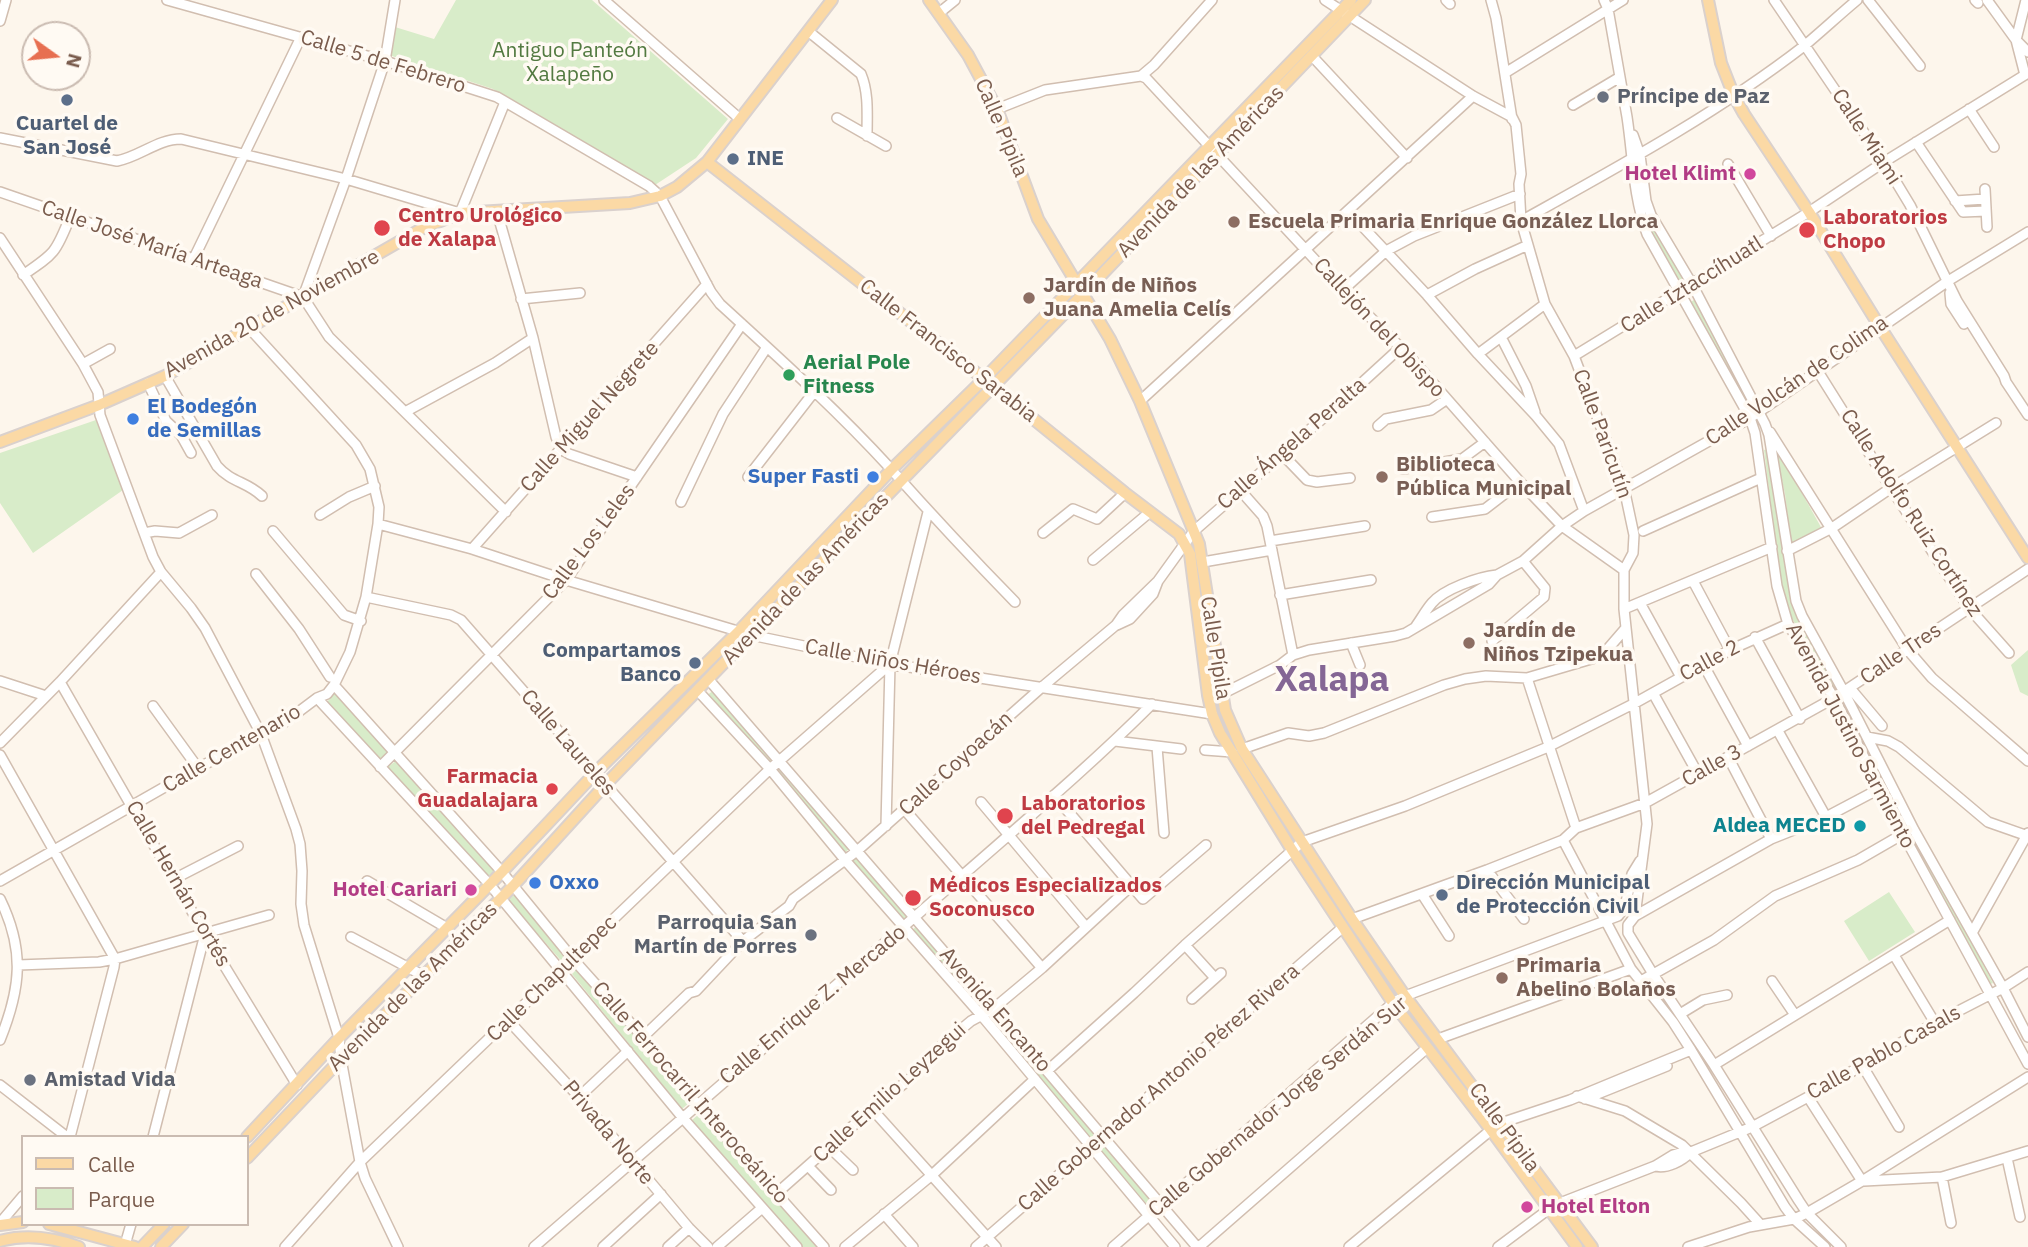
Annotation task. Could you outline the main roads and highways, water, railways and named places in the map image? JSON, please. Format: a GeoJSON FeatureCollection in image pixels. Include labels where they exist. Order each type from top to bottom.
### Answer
{"type":"FeatureCollection","features":[{"type":"Feature","properties":{"kind":"main road","name":"Avenida 20 de Noviembre"},"geometry":{"type":"LineString","coordinates":[[0,442],[99,405],[165,376],[423,228],[460,213],[631,203],[660,196],[677,187],[707,162],[832,0]]}},
{"type":"Feature","properties":{"kind":"main road","name":"Calle Pípila"},"geometry":{"type":"LineString","coordinates":[[929,0],[968,55],[997,109],[1038,219],[1110,339],[1140,401],[1194,531],[1203,562],[1222,694],[1237,751],[1292,850],[1393,1003],[1491,1130],[1592,1247]]}},
{"type":"Feature","properties":{"kind":"main road","name":"Avenida de las Américas"},"geometry":{"type":"LineString","coordinates":[[248,1157],[513,886],[605,785],[900,481],[1077,283],[1312,56],[1346,13],[1351,0]]}},
{"type":"Feature","properties":{"kind":"main road","name":"Avenida de las Américas"},"geometry":{"type":"LineString","coordinates":[[248,1136],[339,1038],[490,885],[596,772],[738,631],[891,470],[1083,294],[1212,151],[1346,13],[1365,0]]}},
{"type":"Feature","properties":{"kind":"main road"},"geometry":{"type":"LineString","coordinates":[[1708,0],[1721,63],[1744,114],[2028,558]]}},
{"type":"Feature","properties":{"kind":"main road","name":"Calle Francisco Sarabia"},"geometry":{"type":"LineString","coordinates":[[707,162],[1179,534],[1186,543]]}},
{"type":"Feature","properties":{"kind":"main road","name":"Calle Pípila"},"geometry":{"type":"LineString","coordinates":[[1186,543],[1190,554],[1212,714],[1405,996],[1501,1123],[1555,1206],[1577,1247]]}},
{"type":"Feature","properties":{"kind":"main road"},"geometry":{"type":"LineString","coordinates":[[0,1225],[21,1222]]}},
{"type":"Feature","properties":{"kind":"main road"},"geometry":{"type":"LineString","coordinates":[[58,1226],[130,1246]]}},
{"type":"Feature","properties":{"kind":"main road"},"geometry":{"type":"LineString","coordinates":[[142,1247],[162,1226]]}},
{"type":"Feature","properties":{"kind":"main road"},"geometry":{"type":"LineString","coordinates":[[161,1247],[181,1226]]}},
{"type":"Feature","properties":{"kind":"main road"},"geometry":{"type":"LineString","coordinates":[[3,1240],[37,1238],[79,1247]]}},
{"type":"Feature","properties":{"kind":"place","name":"Príncipe de Paz"},"geometry":{"type":"Point","coordinates":[1603,97]}},
{"type":"Feature","properties":{"kind":"place","name":"Cuartel de San José"},"geometry":{"type":"Point","coordinates":[67,100]}},
{"type":"Feature","properties":{"kind":"place","name":"INE"},"geometry":{"type":"Point","coordinates":[733,159]}},
{"type":"Feature","properties":{"kind":"place","name":"Hotel Klimt"},"geometry":{"type":"Point","coordinates":[1750,174]}},
{"type":"Feature","properties":{"kind":"place","name":"Escuela Primaria Enrique González Llorca"},"geometry":{"type":"Point","coordinates":[1234,222]}},
{"type":"Feature","properties":{"kind":"place","name":"Centro Urológico de Xalapa"},"geometry":{"type":"Point","coordinates":[382,228]}},
{"type":"Feature","properties":{"kind":"place","name":"Laboratorios Chopo"},"geometry":{"type":"Point","coordinates":[1807,230]}},
{"type":"Feature","properties":{"kind":"place","name":"Jardín de Niños Juana Amelia Celís"},"geometry":{"type":"Point","coordinates":[1029,298]}},
{"type":"Feature","properties":{"kind":"place","name":"Aerial Pole Fitness"},"geometry":{"type":"Point","coordinates":[789,375]}},
{"type":"Feature","properties":{"kind":"place","name":"El Bodegón de Semillas"},"geometry":{"type":"Point","coordinates":[133,419]}},
{"type":"Feature","properties":{"kind":"place","name":"Super Fasti"},"geometry":{"type":"Point","coordinates":[873,477]}},
{"type":"Feature","properties":{"kind":"place","name":"Biblioteca Pública Municipal"},"geometry":{"type":"Point","coordinates":[1382,477]}},
{"type":"Feature","properties":{"kind":"place","name":"Jardín de Niños Tzipekua"},"geometry":{"type":"Point","coordinates":[1469,643]}},
{"type":"Feature","properties":{"kind":"place","name":"Compartamos Banco"},"geometry":{"type":"Point","coordinates":[695,663]}},
{"type":"Feature","properties":{"kind":"place","name":"Farmacia Guadalajara"},"geometry":{"type":"Point","coordinates":[552,789]}},
{"type":"Feature","properties":{"kind":"place","name":"Laboratorios del Pedregal"},"geometry":{"type":"Point","coordinates":[1005,816]}},
{"type":"Feature","properties":{"kind":"place","name":"Aldea MECED"},"geometry":{"type":"Point","coordinates":[1860,826]}},
{"type":"Feature","properties":{"kind":"place","name":"Oxxo"},"geometry":{"type":"Point","coordinates":[535,883]}},
{"type":"Feature","properties":{"kind":"place","name":"Hotel Cariari"},"geometry":{"type":"Point","coordinates":[471,890]}},
{"type":"Feature","properties":{"kind":"place","name":"Dirección Municipal de Protección Civil"},"geometry":{"type":"Point","coordinates":[1442,895]}},
{"type":"Feature","properties":{"kind":"place","name":"Médicos Especializados Soconusco"},"geometry":{"type":"Point","coordinates":[913,898]}},
{"type":"Feature","properties":{"kind":"place","name":"Parroquia San Martín de Porres"},"geometry":{"type":"Point","coordinates":[811,935]}},
{"type":"Feature","properties":{"kind":"place","name":"Primaria Abelino Bolaños"},"geometry":{"type":"Point","coordinates":[1502,978]}},
{"type":"Feature","properties":{"kind":"place","name":"Amistad Vida"},"geometry":{"type":"Point","coordinates":[30,1080]}},
{"type":"Feature","properties":{"kind":"place","name":"Hotel Elton"},"geometry":{"type":"Point","coordinates":[1527,1207]}},
{"type":"Feature","properties":{"kind":"district","name":"Xalapa"},"geometry":{"type":"Point","coordinates":[1332,681]}},
{"type":"Feature","properties":{"kind":"park label","name":"Antiguo Panteón Xalapeño"},"geometry":{"type":"Point","coordinates":[570,63]}}]}
